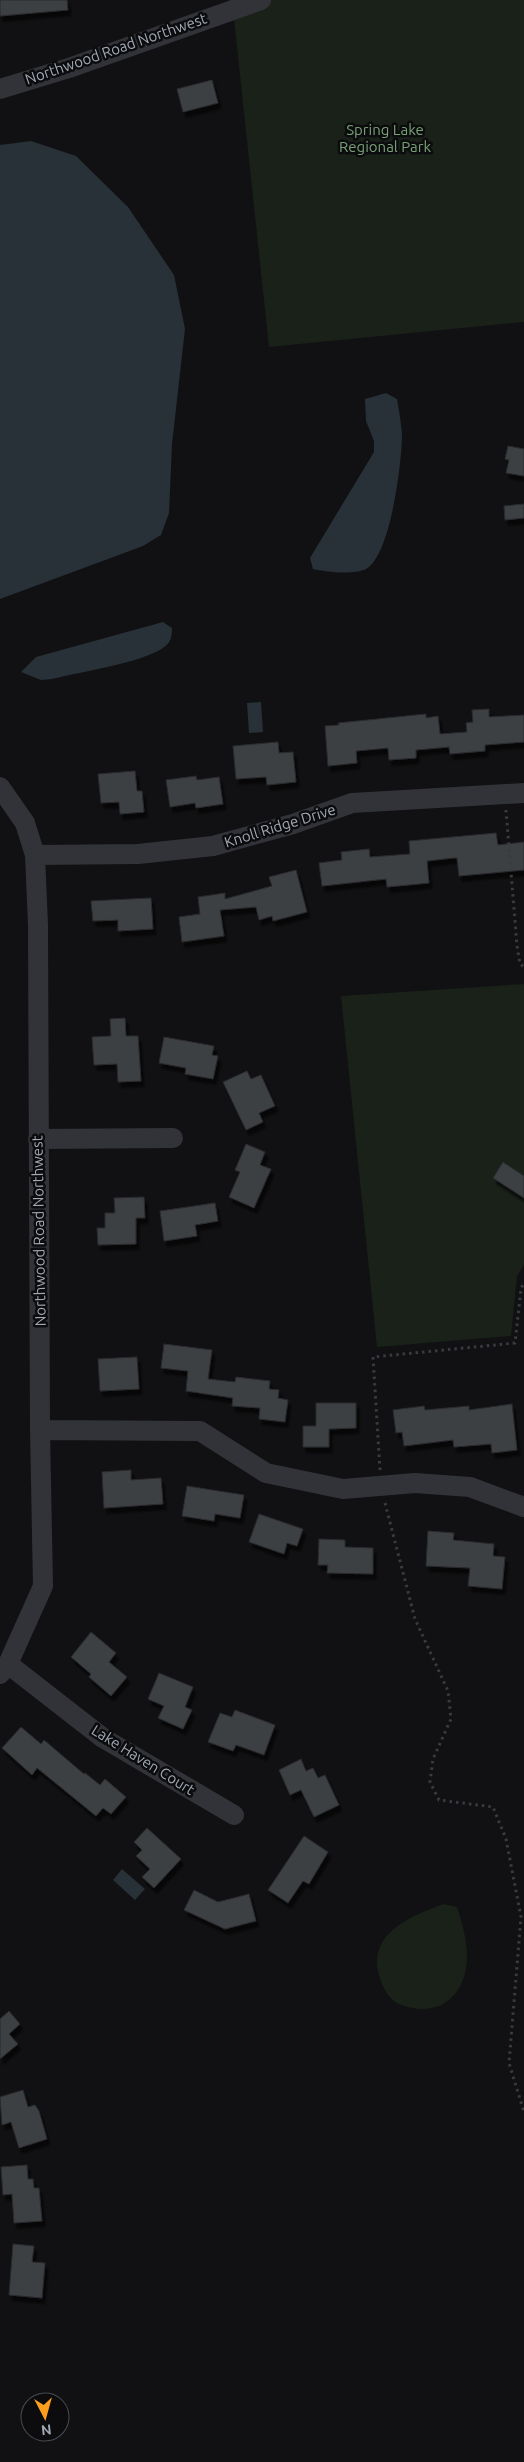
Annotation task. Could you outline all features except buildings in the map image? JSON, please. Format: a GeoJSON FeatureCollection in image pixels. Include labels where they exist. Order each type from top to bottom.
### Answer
{"type":"FeatureCollection","features":[{"type":"Feature","properties":{"kind":"street","name":"Northwood Road Northwest"},"geometry":{"type":"LineString","coordinates":[[0,89],[69,68],[261,0]]}},
{"type":"Feature","properties":{"kind":"street","name":"Northwood Road Northwest"},"geometry":{"type":"LineString","coordinates":[[0,787],[25,823],[35,855],[38,925],[40,1430],[43,1586],[4,1669]]}},
{"type":"Feature","properties":{"kind":"street","name":"Knoll Ridge Drive"},"geometry":{"type":"LineString","coordinates":[[35,855],[138,854],[213,846],[293,824],[352,804],[514,793]]}},
{"type":"Feature","properties":{"kind":"street"},"geometry":{"type":"LineString","coordinates":[[38,1139],[173,1138]]}},
{"type":"Feature","properties":{"kind":"street"},"geometry":{"type":"LineString","coordinates":[[40,1430],[200,1431],[266,1474],[343,1489],[415,1483],[470,1487],[524,1507]]}},
{"type":"Feature","properties":{"kind":"street","name":"Lake Haven Court"},"geometry":{"type":"LineString","coordinates":[[4,1669],[103,1738],[234,1815]]}},
{"type":"Feature","properties":{"kind":"path"},"geometry":{"type":"LineString","coordinates":[[514,793],[517,946],[520,964],[524,967]]}},
{"type":"Feature","properties":{"kind":"path"},"geometry":{"type":"LineString","coordinates":[[524,1282],[521,1289],[515,1343],[373,1357],[381,1486],[415,1618],[448,1690],[451,1719],[433,1759],[430,1782],[439,1800],[493,1807],[506,1839],[521,1917],[509,2063],[524,2112]]}},
{"type":"Feature","properties":{"kind":"green space","name":"Spring Lake Regional Park"},"geometry":{"type":"Polygon","coordinates":[[[232,0],[524,0],[524,322],[269,347],[232,0]]]}},
{"type":"Feature","properties":{"kind":"green space"},"geometry":{"type":"Polygon","coordinates":[[[524,984],[524,1265],[517,1276],[511,1336],[377,1347],[341,996],[524,984]]]}},
{"type":"Feature","properties":{"kind":"green space"},"geometry":{"type":"Polygon","coordinates":[[[444,1904],[457,1907],[464,1931],[467,1956],[466,1970],[462,1983],[448,2001],[438,2006],[426,2009],[399,2004],[390,1997],[382,1984],[377,1965],[378,1952],[384,1940],[404,1922],[444,1904]]]}},
{"type":"Feature","properties":{"kind":"shaded area"},"geometry":{"type":"Polygon","coordinates":[[[31,141],[76,156],[128,207],[174,275],[185,329],[172,444],[169,513],[161,535],[143,546],[0,599],[0,145],[31,141]]]}},
{"type":"Feature","properties":{"kind":"shaded area"},"geometry":{"type":"Polygon","coordinates":[[[386,393],[397,399],[402,434],[397,485],[382,546],[375,560],[366,569],[361,571],[340,572],[313,569],[310,558],[374,452],[374,441],[366,421],[365,399],[386,393]]]}},
{"type":"Feature","properties":{"kind":"shaded area"},"geometry":{"type":"Polygon","coordinates":[[[163,622],[172,628],[169,642],[163,648],[140,658],[52,679],[41,680],[21,672],[36,657],[163,622]]]}},
{"type":"Feature","properties":{"kind":"shaded area"},"geometry":{"type":"Polygon","coordinates":[[[261,702],[263,732],[249,733],[247,703],[261,702]]]}},
{"type":"Feature","properties":{"kind":"shaded area"},"geometry":{"type":"Polygon","coordinates":[[[122,1869],[145,1889],[135,1900],[113,1880],[122,1869]]]}}]}
